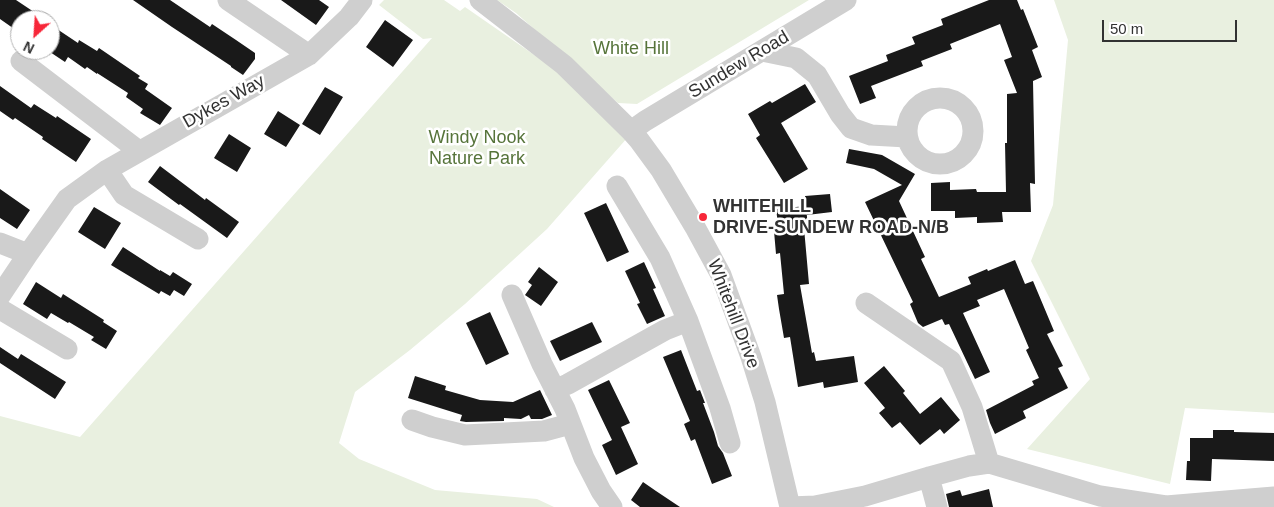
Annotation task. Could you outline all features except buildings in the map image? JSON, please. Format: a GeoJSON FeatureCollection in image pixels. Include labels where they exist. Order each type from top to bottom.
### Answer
{"type":"FeatureCollection","features":[{"type":"Feature","properties":{"kind":"street"},"geometry":{"type":"LineString","coordinates":[[228,0],[309,54]]}},
{"type":"Feature","properties":{"kind":"street","name":"Dykes Way"},"geometry":{"type":"LineString","coordinates":[[0,296],[67,199],[107,170],[309,54],[350,17],[362,0]]}},
{"type":"Feature","properties":{"kind":"street","name":"Whitehill Drive"},"geometry":{"type":"LineString","coordinates":[[480,0],[564,65],[631,131],[661,170],[721,275],[751,357],[765,402],[790,507]]}},
{"type":"Feature","properties":{"kind":"street","name":"Sundew Road"},"geometry":{"type":"LineString","coordinates":[[631,131],[846,0]]}},
{"type":"Feature","properties":{"kind":"street"},"geometry":{"type":"LineString","coordinates":[[762,51],[796,58],[817,75],[840,114],[851,128],[871,135],[907,137]]}},
{"type":"Feature","properties":{"kind":"street"},"geometry":{"type":"LineString","coordinates":[[21,61],[139,151]]}},
{"type":"Feature","properties":{"kind":"street"},"geometry":{"type":"LineString","coordinates":[[107,170],[124,195],[198,239]]}},
{"type":"Feature","properties":{"kind":"street"},"geometry":{"type":"LineString","coordinates":[[617,186],[660,258],[688,321],[720,408],[730,443]]}},
{"type":"Feature","properties":{"kind":"street"},"geometry":{"type":"LineString","coordinates":[[0,242],[28,254]]}},
{"type":"Feature","properties":{"kind":"street"},"geometry":{"type":"LineString","coordinates":[[512,296],[565,409],[584,458],[600,491],[612,507]]}},
{"type":"Feature","properties":{"kind":"street"},"geometry":{"type":"LineString","coordinates":[[866,303],[951,361],[972,407],[989,463]]}},
{"type":"Feature","properties":{"kind":"street"},"geometry":{"type":"LineString","coordinates":[[0,309],[67,349]]}},
{"type":"Feature","properties":{"kind":"street"},"geometry":{"type":"LineString","coordinates":[[555,390],[665,330],[688,321]]}},
{"type":"Feature","properties":{"kind":"street"},"geometry":{"type":"LineString","coordinates":[[412,420],[464,435],[544,432],[570,424]]}},
{"type":"Feature","properties":{"kind":"street"},"geometry":{"type":"LineString","coordinates":[[790,507],[815,506],[865,496],[969,466],[989,463],[1100,496],[1166,506],[1274,497]]}},
{"type":"Feature","properties":{"kind":"street"},"geometry":{"type":"LineString","coordinates":[[929,477],[937,507]]}},
{"type":"Feature","properties":{"kind":"green space","name":"Windy Nook Nature Park"},"geometry":{"type":"Polygon","coordinates":[[[384,0],[444,0],[460,11],[465,7],[556,70],[628,137],[547,229],[465,304],[410,350],[355,392],[339,443],[359,459],[435,490],[537,499],[554,507],[0,507],[0,416],[80,437],[432,38],[423,39],[379,5],[384,0]]]}},
{"type":"Feature","properties":{"kind":"green space","name":"White Hill"},"geometry":{"type":"Polygon","coordinates":[[[497,0],[809,0],[637,104],[618,103],[516,13],[497,0]]]}},
{"type":"Feature","properties":{"kind":"green space"},"geometry":{"type":"Polygon","coordinates":[[[1054,0],[1274,0],[1274,413],[1185,408],[1170,484],[1027,449],[1090,379],[1031,261],[1053,205],[1068,40],[1054,0]]]}},
{"type":"Feature","properties":{"kind":"place","name":"WHITEHILL DRIVE-SUNDEW ROAD-N/B"},"geometry":{"type":"Point","coordinates":[703,217]}}]}
